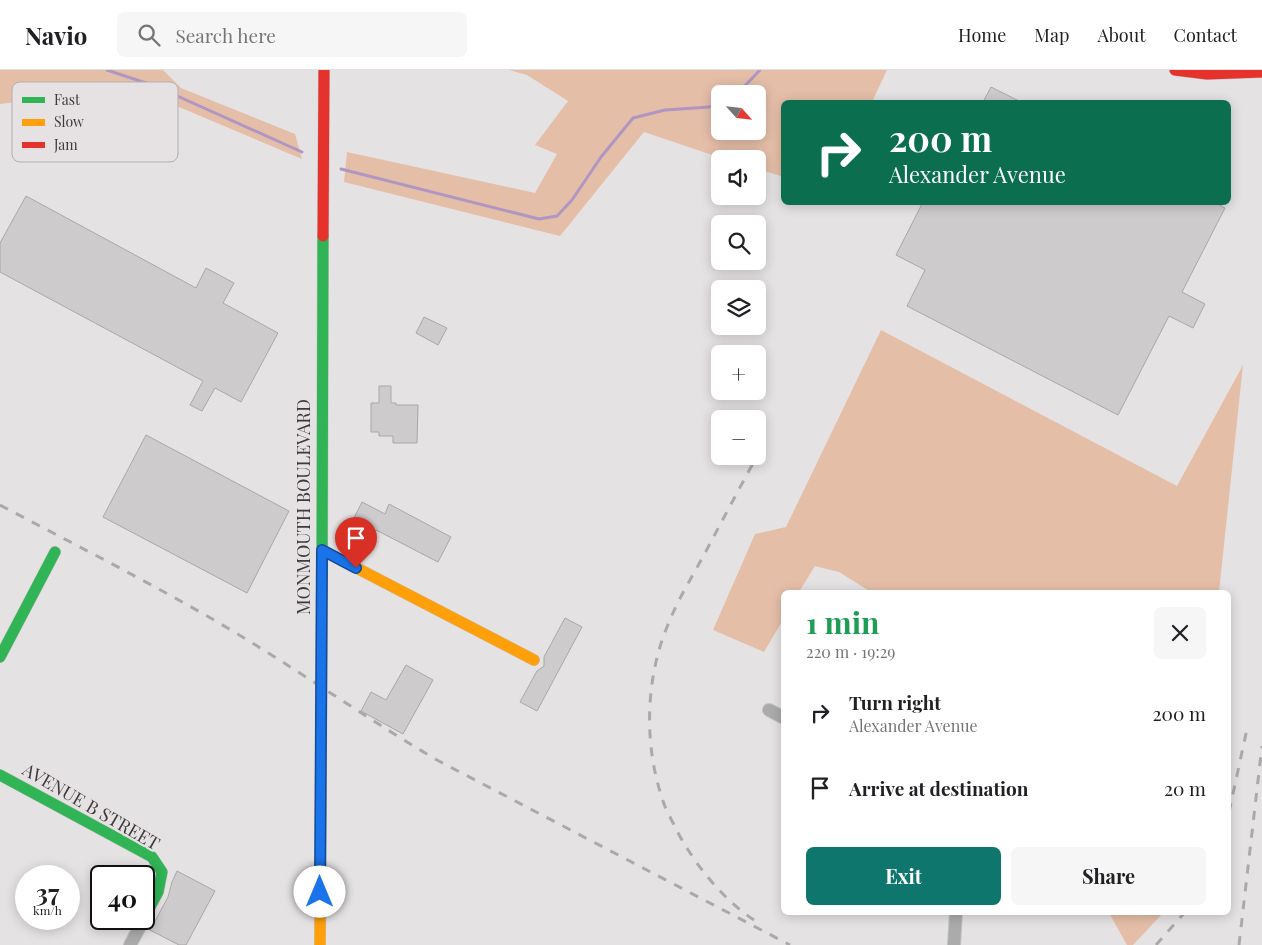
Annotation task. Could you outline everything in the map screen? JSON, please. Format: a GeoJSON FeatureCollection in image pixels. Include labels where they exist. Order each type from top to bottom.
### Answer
{"type":"FeatureCollection","features":[{"type":"Feature","properties":{"kind":"street","name":"MONMOUTH BOULEVARD"},"geometry":{"type":"LineString","coordinates":[[320,945],[324,70]]}},
{"type":"Feature","properties":{"kind":"street"},"geometry":{"type":"LineString","coordinates":[[1174,70],[1227,74],[1262,72]]}},
{"type":"Feature","properties":{"kind":"street"},"geometry":{"type":"LineString","coordinates":[[322,550],[534,660]]}},
{"type":"Feature","properties":{"kind":"street"},"geometry":{"type":"LineString","coordinates":[[0,657],[55,552]]}},
{"type":"Feature","properties":{"kind":"street"},"geometry":{"type":"LineString","coordinates":[[769,710],[781,716]]}},
{"type":"Feature","properties":{"kind":"street","name":"AVENUE B STREET"},"geometry":{"type":"LineString","coordinates":[[0,775],[152,857],[162,872],[155,898]]}},
{"type":"Feature","properties":{"kind":"street"},"geometry":{"type":"LineString","coordinates":[[954,945],[956,915]]}},
{"type":"Feature","properties":{"kind":"street"},"geometry":{"type":"LineString","coordinates":[[130,945],[138,930]]}},
{"type":"Feature","properties":{"kind":"shaded area"},"geometry":{"type":"Polygon","coordinates":[[[0,70],[163,70],[175,82],[12,82],[12,103],[0,104],[0,70]]]}},
{"type":"Feature","properties":{"kind":"shaded area"},"geometry":{"type":"Polygon","coordinates":[[[509,70],[887,70],[873,100],[781,100],[781,176],[766,171],[766,150],[711,150],[711,155],[644,132],[560,236],[344,182],[347,152],[535,193],[557,154],[535,145],[568,101],[527,75],[509,70]]]}},
{"type":"Feature","properties":{"kind":"shaded area"},"geometry":{"type":"Polygon","coordinates":[[[178,85],[181,88],[295,134],[302,159],[178,107],[178,85]]]}},
{"type":"Feature","properties":{"kind":"shaded area"},"geometry":{"type":"Polygon","coordinates":[[[881,330],[1177,486],[1243,365],[1219,590],[868,590],[839,572],[815,566],[800,590],[781,590],[781,623],[764,652],[713,630],[755,534],[786,527],[881,330]]]}},
{"type":"Feature","properties":{"kind":"shaded area"},"geometry":{"type":"Polygon","coordinates":[[[1110,915],[1161,915],[1133,945],[1127,945],[1110,915]]]}},
{"type":"Feature","properties":{"kind":"building"},"geometry":{"type":"Polygon","coordinates":[[[991,87],[1017,100],[984,100],[991,87]]]}},
{"type":"Feature","properties":{"kind":"building"},"geometry":{"type":"Polygon","coordinates":[[[26,196],[196,288],[206,268],[234,283],[223,303],[278,333],[241,402],[215,388],[202,411],[190,405],[203,381],[0,272],[0,243],[26,196]]]}},
{"type":"Feature","properties":{"kind":"building"},"geometry":{"type":"Polygon","coordinates":[[[921,205],[1220,205],[1225,208],[1182,292],[1205,304],[1193,328],[1169,316],[1118,415],[907,306],[925,270],[896,255],[921,205]]]}},
{"type":"Feature","properties":{"kind":"building"},"geometry":{"type":"Polygon","coordinates":[[[424,317],[447,328],[438,345],[416,333],[424,317]]]}},
{"type":"Feature","properties":{"kind":"building"},"geometry":{"type":"Polygon","coordinates":[[[379,386],[391,386],[391,403],[396,403],[396,405],[418,405],[417,443],[393,443],[393,436],[379,436],[379,432],[371,432],[371,403],[379,403],[379,386]]]}},
{"type":"Feature","properties":{"kind":"building"},"geometry":{"type":"Polygon","coordinates":[[[146,435],[289,511],[247,593],[103,517],[146,435]]]}},
{"type":"Feature","properties":{"kind":"building"},"geometry":{"type":"Polygon","coordinates":[[[362,502],[385,514],[389,504],[451,537],[438,562],[376,530],[367,546],[354,538],[363,523],[354,518],[362,502]]]}},
{"type":"Feature","properties":{"kind":"building"},"geometry":{"type":"Polygon","coordinates":[[[565,618],[582,627],[537,711],[520,702],[537,671],[544,666],[544,657],[565,618]]]}},
{"type":"Feature","properties":{"kind":"building"},"geometry":{"type":"Polygon","coordinates":[[[406,665],[433,680],[403,734],[361,711],[371,692],[386,700],[406,665]]]}},
{"type":"Feature","properties":{"kind":"building"},"geometry":{"type":"Polygon","coordinates":[[[177,871],[215,891],[186,945],[179,945],[150,930],[155,930],[155,921],[168,897],[177,871]]]}},
{"type":"Feature","properties":{"kind":"waterway"},"geometry":{"type":"LineString","coordinates":[[107,70],[143,82]]}},
{"type":"Feature","properties":{"kind":"waterway"},"geometry":{"type":"LineString","coordinates":[[746,85],[760,70]]}},
{"type":"Feature","properties":{"kind":"waterway"},"geometry":{"type":"LineString","coordinates":[[178,96],[302,152]]}},
{"type":"Feature","properties":{"kind":"waterway"},"geometry":{"type":"LineString","coordinates":[[341,169],[539,219],[557,216],[572,200],[601,157],[633,118],[665,110],[711,106]]}},
{"type":"Feature","properties":{"kind":"railway"},"geometry":{"type":"LineString","coordinates":[[752,465],[671,617],[654,669],[651,691],[650,736],[657,780],[664,805],[683,842],[709,879],[731,902],[754,920]]}},
{"type":"Feature","properties":{"kind":"railway"},"geometry":{"type":"LineString","coordinates":[[0,505],[207,616],[437,760],[790,945]]}},
{"type":"Feature","properties":{"kind":"railway"},"geometry":{"type":"LineString","coordinates":[[1231,803],[1247,729]]}},
{"type":"Feature","properties":{"kind":"railway"},"geometry":{"type":"LineString","coordinates":[[1239,945],[1262,746]]}},
{"type":"Feature","properties":{"kind":"railway"},"geometry":{"type":"LineString","coordinates":[[1156,945],[1182,915]]}},
{"type":"Feature","properties":{"kind":"traffic: fast"},"geometry":{"type":"LineString","coordinates":[[322,580],[323,236]]}},
{"type":"Feature","properties":{"kind":"traffic: fast"},"geometry":{"type":"LineString","coordinates":[[0,657],[55,552]]}},
{"type":"Feature","properties":{"kind":"traffic: fast"},"geometry":{"type":"LineString","coordinates":[[0,775],[152,857],[162,872],[155,898]]}},
{"type":"Feature","properties":{"kind":"traffic: slow"},"geometry":{"type":"LineString","coordinates":[[322,550],[534,660]]}},
{"type":"Feature","properties":{"kind":"traffic: slow"},"geometry":{"type":"LineString","coordinates":[[320,945],[322,580]]}},
{"type":"Feature","properties":{"kind":"traffic: jam"},"geometry":{"type":"LineString","coordinates":[[323,236],[324,70]]}},
{"type":"Feature","properties":{"kind":"traffic: jam"},"geometry":{"type":"LineString","coordinates":[[1175,70],[1207,74],[1262,72]]}},
{"type":"Feature","properties":{"kind":"route"},"geometry":{"type":"LineString","coordinates":[[320,892],[322,550],[356,568]]}}]}
